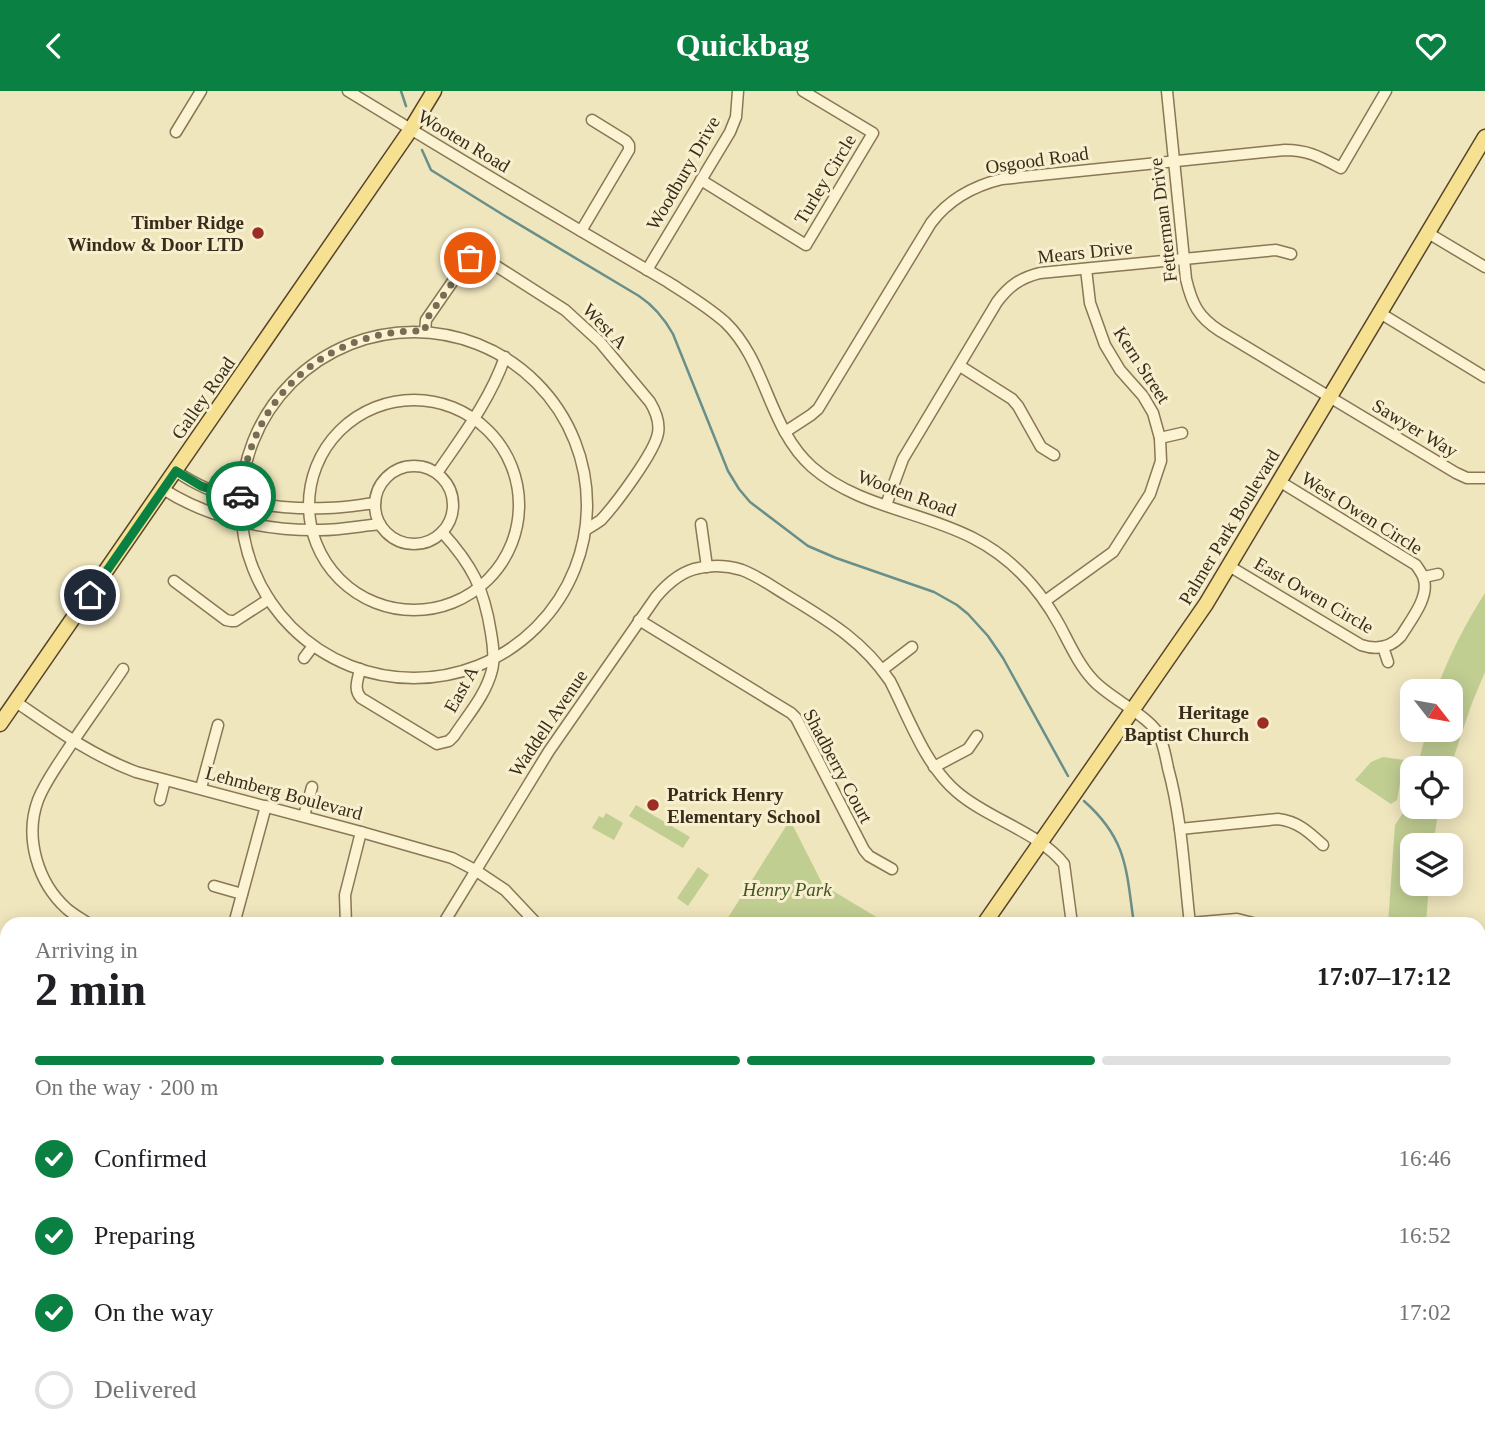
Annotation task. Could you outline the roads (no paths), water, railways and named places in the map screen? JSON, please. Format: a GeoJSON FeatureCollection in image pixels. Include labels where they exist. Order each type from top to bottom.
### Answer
{"type":"FeatureCollection","features":[{"type":"Feature","properties":{"kind":"main road","name":"Galley Road"},"geometry":{"type":"LineString","coordinates":[[0,724],[411,129],[434,91]]}},
{"type":"Feature","properties":{"kind":"main road","name":"Palmer Park Boulevard"},"geometry":{"type":"LineString","coordinates":[[989,917],[1197,618],[1485,137]]}},
{"type":"Feature","properties":{"kind":"street"},"geometry":{"type":"LineString","coordinates":[[176,132],[201,91]]}},
{"type":"Feature","properties":{"kind":"street","name":"Wooten Road"},"geometry":{"type":"LineString","coordinates":[[348,91],[700,302],[738,336],[756,365],[785,432],[810,465],[825,477],[860,496],[947,526],[987,545],[1030,580],[1084,670],[1103,690],[1153,726],[1161,740],[1174,788],[1189,917]]}},
{"type":"Feature","properties":{"kind":"street","name":"Woodbury Drive"},"geometry":{"type":"LineString","coordinates":[[647,270],[734,125],[738,91]]}},
{"type":"Feature","properties":{"kind":"street","name":"Turley Circle"},"geometry":{"type":"LineString","coordinates":[[701,180],[806,245],[873,133],[803,91]]}},
{"type":"Feature","properties":{"kind":"street","name":"Fetterman Drive"},"geometry":{"type":"LineString","coordinates":[[1167,91],[1184,259],[1189,293],[1194,306],[1220,331],[1330,397]]}},
{"type":"Feature","properties":{"kind":"street","name":"Osgood Road"},"geometry":{"type":"LineString","coordinates":[[785,432],[818,409],[931,223],[961,195],[988,182],[1002,179],[1284,150],[1315,154],[1340,168],[1386,91]]}},
{"type":"Feature","properties":{"kind":"street"},"geometry":{"type":"LineString","coordinates":[[581,231],[629,150],[626,141],[592,120]]}},
{"type":"Feature","properties":{"kind":"street"},"geometry":{"type":"LineString","coordinates":[[1428,233],[1485,267]]}},
{"type":"Feature","properties":{"kind":"street","name":"Mears Drive"},"geometry":{"type":"LineString","coordinates":[[886,505],[904,459],[998,302],[1012,284],[1040,273],[1276,250],[1291,254]]}},
{"type":"Feature","properties":{"kind":"street","name":"West A"},"geometry":{"type":"LineString","coordinates":[[425,331],[426,320],[470,258],[480,255],[555,302],[575,319],[600,342],[650,402],[658,423],[653,447],[632,480],[599,522],[587,529]]}},
{"type":"Feature","properties":{"kind":"street","name":"Kern Street"},"geometry":{"type":"LineString","coordinates":[[1045,601],[1107,558],[1119,545],[1150,494],[1161,461],[1157,423],[1149,404],[1120,370],[1105,345],[1090,303],[1086,269]]}},
{"type":"Feature","properties":{"kind":"street"},"geometry":{"type":"LineString","coordinates":[[1380,313],[1485,377]]}},
{"type":"Feature","properties":{"kind":"street"},"geometry":{"type":"LineString","coordinates":[[425,331],[464,338],[482,345],[505,357],[531,376],[546,392],[573,433],[580,455],[588,503],[587,529],[572,577],[553,609],[528,635],[495,659],[461,671],[427,677],[395,676],[360,669],[343,662],[313,646],[289,625],[269,599],[250,561],[240,499],[249,453],[268,412],[290,384],[326,350],[371,337],[425,331]]}},
{"type":"Feature","properties":{"kind":"street"},"geometry":{"type":"LineString","coordinates":[[437,473],[495,384],[505,357]]}},
{"type":"Feature","properties":{"kind":"street"},"geometry":{"type":"LineString","coordinates":[[960,366],[1012,399],[1041,447],[1054,455]]}},
{"type":"Feature","properties":{"kind":"street","name":"Sawyer Way"},"geometry":{"type":"LineString","coordinates":[[1330,397],[1456,473],[1467,478],[1485,478]]}},
{"type":"Feature","properties":{"kind":"street"},"geometry":{"type":"LineString","coordinates":[[423,400],[446,404],[475,418],[497,440],[509,458],[516,477],[519,499],[518,524],[511,545],[496,572],[481,587],[462,599],[427,609],[405,610],[374,602],[356,592],[339,578],[323,557],[312,530],[309,509],[313,477],[329,444],[343,427],[369,410],[397,401],[423,400]]}},
{"type":"Feature","properties":{"kind":"street"},"geometry":{"type":"LineString","coordinates":[[1160,437],[1182,433]]}},
{"type":"Feature","properties":{"kind":"street"},"geometry":{"type":"LineString","coordinates":[[412,466],[425,467],[437,473],[448,485],[453,504],[451,518],[442,532],[430,540],[410,544],[392,537],[376,515],[375,503],[382,484],[395,471],[412,466]]}},
{"type":"Feature","properties":{"kind":"street"},"geometry":{"type":"LineString","coordinates":[[176,471],[201,486],[240,499],[273,505],[309,509],[375,503]]}},
{"type":"Feature","properties":{"kind":"street","name":"West Owen Circle"},"geometry":{"type":"LineString","coordinates":[[1279,481],[1416,565],[1424,577],[1424,592],[1412,616]]}},
{"type":"Feature","properties":{"kind":"street"},"geometry":{"type":"LineString","coordinates":[[163,489],[192,506],[214,514],[274,527],[312,530],[380,524]]}},
{"type":"Feature","properties":{"kind":"street"},"geometry":{"type":"LineString","coordinates":[[701,524],[707,567],[735,568],[763,581],[840,628],[860,645],[890,681],[934,767],[957,793],[1040,843],[1064,864],[1071,917]]}},
{"type":"Feature","properties":{"kind":"street","name":"East A"},"geometry":{"type":"LineString","coordinates":[[360,669],[356,688],[361,698],[437,744],[443,744],[454,736],[480,697],[495,659],[489,619],[481,587],[463,557],[442,532]]}},
{"type":"Feature","properties":{"kind":"street","name":"East Owen Circle"},"geometry":{"type":"LineString","coordinates":[[1229,566],[1361,645],[1383,647],[1396,641],[1412,616]]}},
{"type":"Feature","properties":{"kind":"street","name":"Waddell Avenue"},"geometry":{"type":"LineString","coordinates":[[447,917],[562,731],[656,597],[671,582],[689,571],[707,567]]}},
{"type":"Feature","properties":{"kind":"street","name":"West Owen Circle"},"geometry":{"type":"LineString","coordinates":[[1424,577],[1438,574]]}},
{"type":"Feature","properties":{"kind":"street"},"geometry":{"type":"LineString","coordinates":[[174,581],[231,621],[269,599]]}},
{"type":"Feature","properties":{"kind":"street","name":"Shadberry Court"},"geometry":{"type":"LineString","coordinates":[[639,620],[791,713],[864,850],[869,856],[892,869]]}},
{"type":"Feature","properties":{"kind":"street"},"geometry":{"type":"LineString","coordinates":[[304,658],[313,646]]}},
{"type":"Feature","properties":{"kind":"street"},"geometry":{"type":"LineString","coordinates":[[882,670],[912,647]]}},
{"type":"Feature","properties":{"kind":"street","name":"East Owen Circle"},"geometry":{"type":"LineString","coordinates":[[1383,647],[1388,662]]}},
{"type":"Feature","properties":{"kind":"street"},"geometry":{"type":"LineString","coordinates":[[78,917],[56,898],[47,885],[36,859],[34,815],[42,791],[123,669]]}},
{"type":"Feature","properties":{"kind":"street","name":"Lehmberg Boulevard"},"geometry":{"type":"LineString","coordinates":[[16,702],[74,741],[111,762],[136,772],[438,854],[475,870],[513,898],[531,917]]}},
{"type":"Feature","properties":{"kind":"street"},"geometry":{"type":"LineString","coordinates":[[201,788],[218,725]]}},
{"type":"Feature","properties":{"kind":"street"},"geometry":{"type":"LineString","coordinates":[[934,767],[968,749],[977,736]]}},
{"type":"Feature","properties":{"kind":"street"},"geometry":{"type":"LineString","coordinates":[[160,800],[165,780]]}},
{"type":"Feature","properties":{"kind":"street"},"geometry":{"type":"LineString","coordinates":[[304,816],[312,787]]}},
{"type":"Feature","properties":{"kind":"street"},"geometry":{"type":"LineString","coordinates":[[236,917],[266,806]]}},
{"type":"Feature","properties":{"kind":"street"},"geometry":{"type":"LineString","coordinates":[[1180,829],[1268,819],[1286,820],[1302,826],[1323,845]]}},
{"type":"Feature","properties":{"kind":"street"},"geometry":{"type":"LineString","coordinates":[[346,917],[345,895],[361,832]]}},
{"type":"Feature","properties":{"kind":"street"},"geometry":{"type":"LineString","coordinates":[[214,886],[242,894]]}},
{"type":"Feature","properties":{"kind":"waterway"},"geometry":{"type":"LineString","coordinates":[[401,91],[406,106]]}},
{"type":"Feature","properties":{"kind":"waterway"},"geometry":{"type":"LineString","coordinates":[[422,150],[431,170],[639,296],[654,308],[673,334],[728,471],[750,502],[808,546],[934,592],[968,614],[1003,658],[1068,776]]}},
{"type":"Feature","properties":{"kind":"waterway"},"geometry":{"type":"LineString","coordinates":[[1084,801],[1098,815],[1117,843],[1126,872],[1133,917]]}},
{"type":"Feature","properties":{"kind":"place","name":"Timber Ridge Window & Door LTD"},"geometry":{"type":"Point","coordinates":[258,233]}},
{"type":"Feature","properties":{"kind":"place","name":"Heritage Baptist Church"},"geometry":{"type":"Point","coordinates":[1263,723]}},
{"type":"Feature","properties":{"kind":"place","name":"Patrick Henry Elementary School"},"geometry":{"type":"Point","coordinates":[653,805]}},
{"type":"Feature","properties":{"kind":"park label","name":"Henry Park"},"geometry":{"type":"Point","coordinates":[787,889]}}]}
